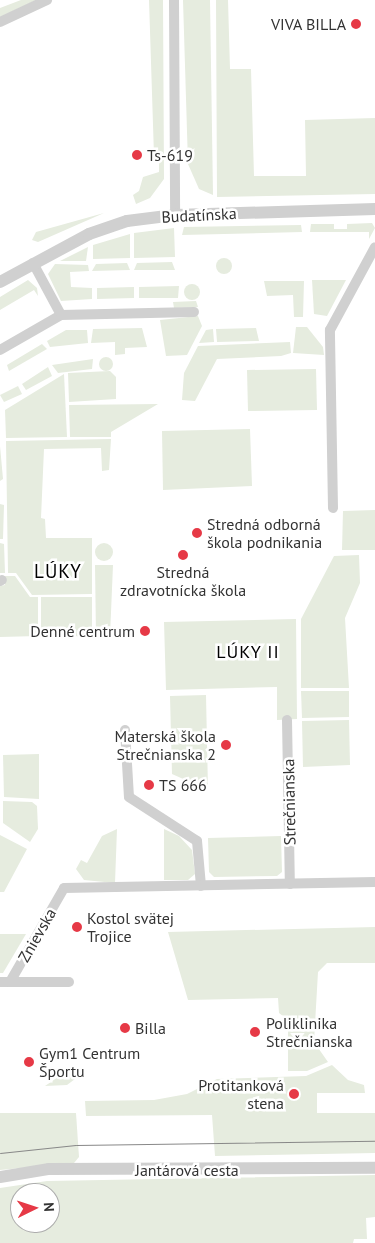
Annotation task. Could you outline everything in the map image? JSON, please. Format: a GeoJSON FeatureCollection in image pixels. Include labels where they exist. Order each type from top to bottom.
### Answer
{"type":"FeatureCollection","features":[{"type":"Feature","properties":{"kind":"street"},"geometry":{"type":"LineString","coordinates":[[0,22],[47,0]]}},
{"type":"Feature","properties":{"kind":"street"},"geometry":{"type":"LineString","coordinates":[[174,0],[176,215]]}},
{"type":"Feature","properties":{"kind":"street","name":"Budatínska"},"geometry":{"type":"LineString","coordinates":[[0,282],[33,263],[113,224],[176,215],[375,209]]}},
{"type":"Feature","properties":{"kind":"street"},"geometry":{"type":"LineString","coordinates":[[333,508],[330,330],[375,247]]}},
{"type":"Feature","properties":{"kind":"street"},"geometry":{"type":"LineString","coordinates":[[33,263],[60,316]]}},
{"type":"Feature","properties":{"kind":"street"},"geometry":{"type":"LineString","coordinates":[[0,350],[60,316],[194,312]]}},
{"type":"Feature","properties":{"kind":"street","name":"Strečnianska"},"geometry":{"type":"LineString","coordinates":[[287,720],[290,884]]}},
{"type":"Feature","properties":{"kind":"street"},"geometry":{"type":"LineString","coordinates":[[125,730],[129,797],[197,841],[201,886],[375,882]]}},
{"type":"Feature","properties":{"kind":"street","name":"Znievska"},"geometry":{"type":"LineString","coordinates":[[5,982],[64,888],[201,886]]}},
{"type":"Feature","properties":{"kind":"street","name":"Znievska"},"geometry":{"type":"LineString","coordinates":[[5,982],[68,982]]}},
{"type":"Feature","properties":{"kind":"street","name":"Jantárová cesta"},"geometry":{"type":"LineString","coordinates":[[0,1177],[49,1170],[375,1168]]}},
{"type":"Feature","properties":{"kind":"shaded area"},"geometry":{"type":"Polygon","coordinates":[[[21,0],[36,0],[0,17],[0,8],[21,0]]]}},
{"type":"Feature","properties":{"kind":"shaded area"},"geometry":{"type":"Polygon","coordinates":[[[149,0],[163,0],[164,179],[150,198],[136,204],[133,195],[139,191],[143,177],[159,172],[159,156],[154,156],[149,0]]]}},
{"type":"Feature","properties":{"kind":"shaded area"},"geometry":{"type":"Polygon","coordinates":[[[183,0],[210,0],[213,195],[199,189],[188,164],[183,0]]]}},
{"type":"Feature","properties":{"kind":"shaded area"},"geometry":{"type":"Polygon","coordinates":[[[216,0],[228,0],[230,69],[251,69],[254,176],[306,176],[305,120],[375,118],[375,194],[217,197],[216,0]]]}},
{"type":"Feature","properties":{"kind":"shaded area"},"geometry":{"type":"Polygon","coordinates":[[[104,213],[38,242],[32,240],[36,232],[104,213]]]}},
{"type":"Feature","properties":{"kind":"shaded area"},"geometry":{"type":"Polygon","coordinates":[[[372,223],[375,228],[369,239],[369,232],[310,232],[311,224],[334,224],[334,229],[347,229],[347,224],[372,223]]]}},
{"type":"Feature","properties":{"kind":"shaded area"},"geometry":{"type":"Polygon","coordinates":[[[301,225],[302,232],[182,235],[184,227],[301,225]]]}},
{"type":"Feature","properties":{"kind":"shaded area"},"geometry":{"type":"Polygon","coordinates":[[[174,228],[175,257],[134,258],[134,233],[174,228]]]}},
{"type":"Feature","properties":{"kind":"shaded area"},"geometry":{"type":"Polygon","coordinates":[[[130,234],[130,258],[93,259],[93,245],[130,234]]]}},
{"type":"Feature","properties":{"kind":"shaded area"},"geometry":{"type":"Polygon","coordinates":[[[88,247],[86,261],[60,261],[88,247]]]}},
{"type":"Feature","properties":{"kind":"shaded area"},"geometry":{"type":"Polygon","coordinates":[[[221,258],[227,258],[232,263],[230,272],[221,274],[216,269],[216,263],[221,258]]]}},
{"type":"Feature","properties":{"kind":"shaded area"},"geometry":{"type":"Polygon","coordinates":[[[172,262],[175,270],[134,270],[137,263],[172,262]]]}},
{"type":"Feature","properties":{"kind":"shaded area"},"geometry":{"type":"Polygon","coordinates":[[[127,263],[130,270],[92,271],[96,264],[127,263]]]}},
{"type":"Feature","properties":{"kind":"shaded area"},"geometry":{"type":"Polygon","coordinates":[[[55,264],[88,265],[89,271],[70,272],[71,287],[92,288],[92,299],[61,301],[48,274],[55,264]]]}},
{"type":"Feature","properties":{"kind":"shaded area"},"geometry":{"type":"Polygon","coordinates":[[[28,280],[37,288],[38,296],[34,290],[0,310],[0,297],[28,280]]]}},
{"type":"Feature","properties":{"kind":"shaded area"},"geometry":{"type":"Polygon","coordinates":[[[312,280],[346,280],[327,316],[314,314],[312,280]]]}},
{"type":"Feature","properties":{"kind":"shaded area"},"geometry":{"type":"Polygon","coordinates":[[[264,281],[304,281],[303,317],[294,317],[293,295],[267,296],[264,281]]]}},
{"type":"Feature","properties":{"kind":"shaded area"},"geometry":{"type":"Polygon","coordinates":[[[192,284],[198,286],[200,292],[198,298],[192,300],[186,298],[184,292],[186,286],[192,284]]]}},
{"type":"Feature","properties":{"kind":"shaded area"},"geometry":{"type":"Polygon","coordinates":[[[179,286],[178,298],[139,298],[139,287],[179,286]]]}},
{"type":"Feature","properties":{"kind":"shaded area"},"geometry":{"type":"Polygon","coordinates":[[[134,287],[134,298],[97,299],[97,288],[134,287]]]}},
{"type":"Feature","properties":{"kind":"shaded area"},"geometry":{"type":"Polygon","coordinates":[[[196,301],[198,307],[174,308],[173,302],[196,301]]]}},
{"type":"Feature","properties":{"kind":"shaded area"},"geometry":{"type":"Polygon","coordinates":[[[198,316],[202,326],[187,355],[166,356],[160,320],[198,316]]]}},
{"type":"Feature","properties":{"kind":"shaded area"},"geometry":{"type":"Polygon","coordinates":[[[296,327],[307,327],[323,347],[324,355],[293,353],[296,327]]]}},
{"type":"Feature","properties":{"kind":"shaded area"},"geometry":{"type":"Polygon","coordinates":[[[142,328],[147,347],[125,348],[125,354],[115,355],[115,342],[91,343],[93,329],[142,328]]]}},
{"type":"Feature","properties":{"kind":"shaded area"},"geometry":{"type":"Polygon","coordinates":[[[256,328],[259,341],[217,342],[216,329],[256,328]]]}},
{"type":"Feature","properties":{"kind":"shaded area"},"geometry":{"type":"Polygon","coordinates":[[[213,329],[214,342],[199,343],[206,330],[213,329]]]}},
{"type":"Feature","properties":{"kind":"shaded area"},"geometry":{"type":"Polygon","coordinates":[[[66,330],[87,330],[88,343],[50,347],[47,341],[66,330]]]}},
{"type":"Feature","properties":{"kind":"shaded area"},"geometry":{"type":"Polygon","coordinates":[[[290,342],[291,353],[281,356],[217,359],[195,401],[182,400],[184,373],[198,346],[290,342]]]}},
{"type":"Feature","properties":{"kind":"shaded area"},"geometry":{"type":"Polygon","coordinates":[[[42,344],[47,349],[9,371],[7,365],[42,344]]]}},
{"type":"Feature","properties":{"kind":"shaded area"},"geometry":{"type":"Polygon","coordinates":[[[103,357],[109,357],[113,364],[109,371],[103,371],[99,367],[99,361],[103,357]]]}},
{"type":"Feature","properties":{"kind":"shaded area"},"geometry":{"type":"Polygon","coordinates":[[[93,359],[92,369],[58,373],[52,365],[93,359]]]}},
{"type":"Feature","properties":{"kind":"shaded area"},"geometry":{"type":"Polygon","coordinates":[[[48,367],[52,376],[26,390],[22,384],[48,367]]]}},
{"type":"Feature","properties":{"kind":"shaded area"},"geometry":{"type":"Polygon","coordinates":[[[316,369],[317,410],[248,411],[247,370],[316,369]]]}},
{"type":"Feature","properties":{"kind":"shaded area"},"geometry":{"type":"Polygon","coordinates":[[[110,371],[116,377],[116,399],[69,402],[68,373],[110,371]]]}},
{"type":"Feature","properties":{"kind":"shaded area"},"geometry":{"type":"Polygon","coordinates":[[[64,374],[67,437],[6,438],[5,410],[64,374]]]}},
{"type":"Feature","properties":{"kind":"shaded area"},"geometry":{"type":"Polygon","coordinates":[[[18,386],[22,394],[4,402],[0,395],[18,386]]]}},
{"type":"Feature","properties":{"kind":"shaded area"},"geometry":{"type":"Polygon","coordinates":[[[158,404],[111,432],[111,437],[70,437],[69,405],[158,404]]]}},
{"type":"Feature","properties":{"kind":"shaded area"},"geometry":{"type":"Polygon","coordinates":[[[250,429],[252,486],[163,490],[162,431],[250,429]]]}},
{"type":"Feature","properties":{"kind":"shaded area"},"geometry":{"type":"Polygon","coordinates":[[[111,439],[109,470],[102,471],[101,448],[44,449],[41,518],[45,519],[46,538],[92,538],[92,594],[32,595],[16,573],[8,573],[6,441],[111,439]]]}},
{"type":"Feature","properties":{"kind":"shaded area"},"geometry":{"type":"Polygon","coordinates":[[[0,446],[3,479],[0,481],[0,446]]]}},
{"type":"Feature","properties":{"kind":"shaded area"},"geometry":{"type":"Polygon","coordinates":[[[0,504],[4,505],[3,539],[0,539],[0,504]]]}},
{"type":"Feature","properties":{"kind":"shaded area"},"geometry":{"type":"Polygon","coordinates":[[[375,510],[375,550],[342,550],[343,511],[375,510]]]}},
{"type":"Feature","properties":{"kind":"shaded area"},"geometry":{"type":"Polygon","coordinates":[[[0,543],[4,544],[5,573],[0,573],[0,543]]]}},
{"type":"Feature","properties":{"kind":"shaded area"},"geometry":{"type":"Polygon","coordinates":[[[104,543],[110,546],[113,552],[110,558],[104,561],[98,558],[95,552],[98,546],[104,543]]]}},
{"type":"Feature","properties":{"kind":"shaded area"},"geometry":{"type":"Polygon","coordinates":[[[359,555],[360,583],[345,618],[349,688],[301,688],[301,619],[334,556],[359,555]]]}},
{"type":"Feature","properties":{"kind":"shaded area"},"geometry":{"type":"Polygon","coordinates":[[[95,565],[113,565],[110,636],[96,636],[95,565]]]}},
{"type":"Feature","properties":{"kind":"shaded area"},"geometry":{"type":"Polygon","coordinates":[[[5,576],[15,576],[30,597],[38,597],[38,636],[0,637],[0,586],[5,585],[5,576]]]}},
{"type":"Feature","properties":{"kind":"shaded area"},"geometry":{"type":"Polygon","coordinates":[[[41,597],[92,597],[92,636],[41,637],[41,597]]]}},
{"type":"Feature","properties":{"kind":"shaded area"},"geometry":{"type":"Polygon","coordinates":[[[296,619],[297,719],[277,720],[277,687],[166,690],[164,622],[296,619]]]}},
{"type":"Feature","properties":{"kind":"shaded area"},"geometry":{"type":"Polygon","coordinates":[[[301,691],[349,691],[349,717],[302,718],[301,691]]]}},
{"type":"Feature","properties":{"kind":"shaded area"},"geometry":{"type":"Polygon","coordinates":[[[206,695],[208,790],[172,774],[170,696],[206,695]]]}},
{"type":"Feature","properties":{"kind":"shaded area"},"geometry":{"type":"Polygon","coordinates":[[[349,720],[350,765],[303,767],[302,721],[349,720]]]}},
{"type":"Feature","properties":{"kind":"shaded area"},"geometry":{"type":"Polygon","coordinates":[[[39,754],[39,799],[4,797],[3,755],[39,754]]]}},
{"type":"Feature","properties":{"kind":"shaded area"},"geometry":{"type":"Polygon","coordinates":[[[3,801],[32,802],[37,806],[38,829],[30,842],[3,823],[3,801]]]}},
{"type":"Feature","properties":{"kind":"shaded area"},"geometry":{"type":"Polygon","coordinates":[[[117,829],[115,883],[84,880],[76,869],[81,860],[87,863],[102,836],[117,829]]]}},
{"type":"Feature","properties":{"kind":"shaded area"},"geometry":{"type":"Polygon","coordinates":[[[164,829],[179,836],[192,850],[195,874],[188,880],[164,880],[164,829]]]}},
{"type":"Feature","properties":{"kind":"shaded area"},"geometry":{"type":"Polygon","coordinates":[[[0,835],[27,849],[4,892],[0,892],[0,835]]]}},
{"type":"Feature","properties":{"kind":"shaded area"},"geometry":{"type":"Polygon","coordinates":[[[281,836],[282,872],[277,876],[214,877],[209,872],[208,838],[281,836]]]}},
{"type":"Feature","properties":{"kind":"shaded area"},"geometry":{"type":"Polygon","coordinates":[[[375,927],[375,963],[327,963],[318,972],[314,1042],[328,1062],[307,1071],[288,1071],[288,1020],[279,1013],[278,998],[188,1000],[168,932],[375,927]]]}},
{"type":"Feature","properties":{"kind":"shaded area"},"geometry":{"type":"Polygon","coordinates":[[[0,934],[26,934],[3,973],[0,973],[0,934]]]}},
{"type":"Feature","properties":{"kind":"shaded area"},"geometry":{"type":"Polygon","coordinates":[[[332,1065],[348,1080],[364,1085],[365,1093],[317,1093],[317,1113],[375,1113],[375,1153],[215,1156],[212,1115],[86,1116],[85,1101],[154,1100],[187,1094],[217,1079],[306,1076],[332,1065]]]}},
{"type":"Feature","properties":{"kind":"shaded area"},"geometry":{"type":"Polygon","coordinates":[[[74,1066],[75,1079],[67,1085],[45,1086],[74,1066]]]}},
{"type":"Feature","properties":{"kind":"shaded area"},"geometry":{"type":"Polygon","coordinates":[[[0,1113],[76,1113],[79,1157],[74,1163],[0,1170],[0,1113]]]}},
{"type":"Feature","properties":{"kind":"shaded area"},"geometry":{"type":"Polygon","coordinates":[[[375,1175],[375,1217],[366,1218],[367,1239],[354,1239],[353,1243],[0,1243],[0,1188],[10,1187],[10,1233],[60,1233],[60,1183],[34,1183],[47,1181],[375,1175]]]}},
{"type":"Feature","properties":{"kind":"tram line"},"geometry":{"type":"LineString","coordinates":[[0,1153],[76,1145],[375,1141]]}},
{"type":"Feature","properties":{"kind":"place","name":"VIVA BILLA"},"geometry":{"type":"Point","coordinates":[356,24]}},
{"type":"Feature","properties":{"kind":"place","name":"Ts-619"},"geometry":{"type":"Point","coordinates":[137,155]}},
{"type":"Feature","properties":{"kind":"place","name":"Stredná odborná škola podnikania"},"geometry":{"type":"Point","coordinates":[197,533]}},
{"type":"Feature","properties":{"kind":"place","name":"Stredná zdravotnícka škola"},"geometry":{"type":"Point","coordinates":[183,555]}},
{"type":"Feature","properties":{"kind":"place","name":"Denné centrum"},"geometry":{"type":"Point","coordinates":[145,631]}},
{"type":"Feature","properties":{"kind":"place","name":"Materská škola Strečnianska 2"},"geometry":{"type":"Point","coordinates":[226,745]}},
{"type":"Feature","properties":{"kind":"place","name":"TS 666"},"geometry":{"type":"Point","coordinates":[149,785]}},
{"type":"Feature","properties":{"kind":"place","name":"Kostol svätej Trojice"},"geometry":{"type":"Point","coordinates":[77,927]}},
{"type":"Feature","properties":{"kind":"place","name":"Billa"},"geometry":{"type":"Point","coordinates":[125,1028]}},
{"type":"Feature","properties":{"kind":"place","name":"Poliklinika Strečnianska"},"geometry":{"type":"Point","coordinates":[255,1032]}},
{"type":"Feature","properties":{"kind":"place","name":"Gym1 Centrum Športu"},"geometry":{"type":"Point","coordinates":[29,1062]}},
{"type":"Feature","properties":{"kind":"place","name":"Protitanková stena"},"geometry":{"type":"Point","coordinates":[294,1094]}},
{"type":"Feature","properties":{"kind":"district","name":"LÚKY"},"geometry":{"type":"Point","coordinates":[58,572]}},
{"type":"Feature","properties":{"kind":"district","name":"LÚKY II"},"geometry":{"type":"Point","coordinates":[248,652]}}]}
